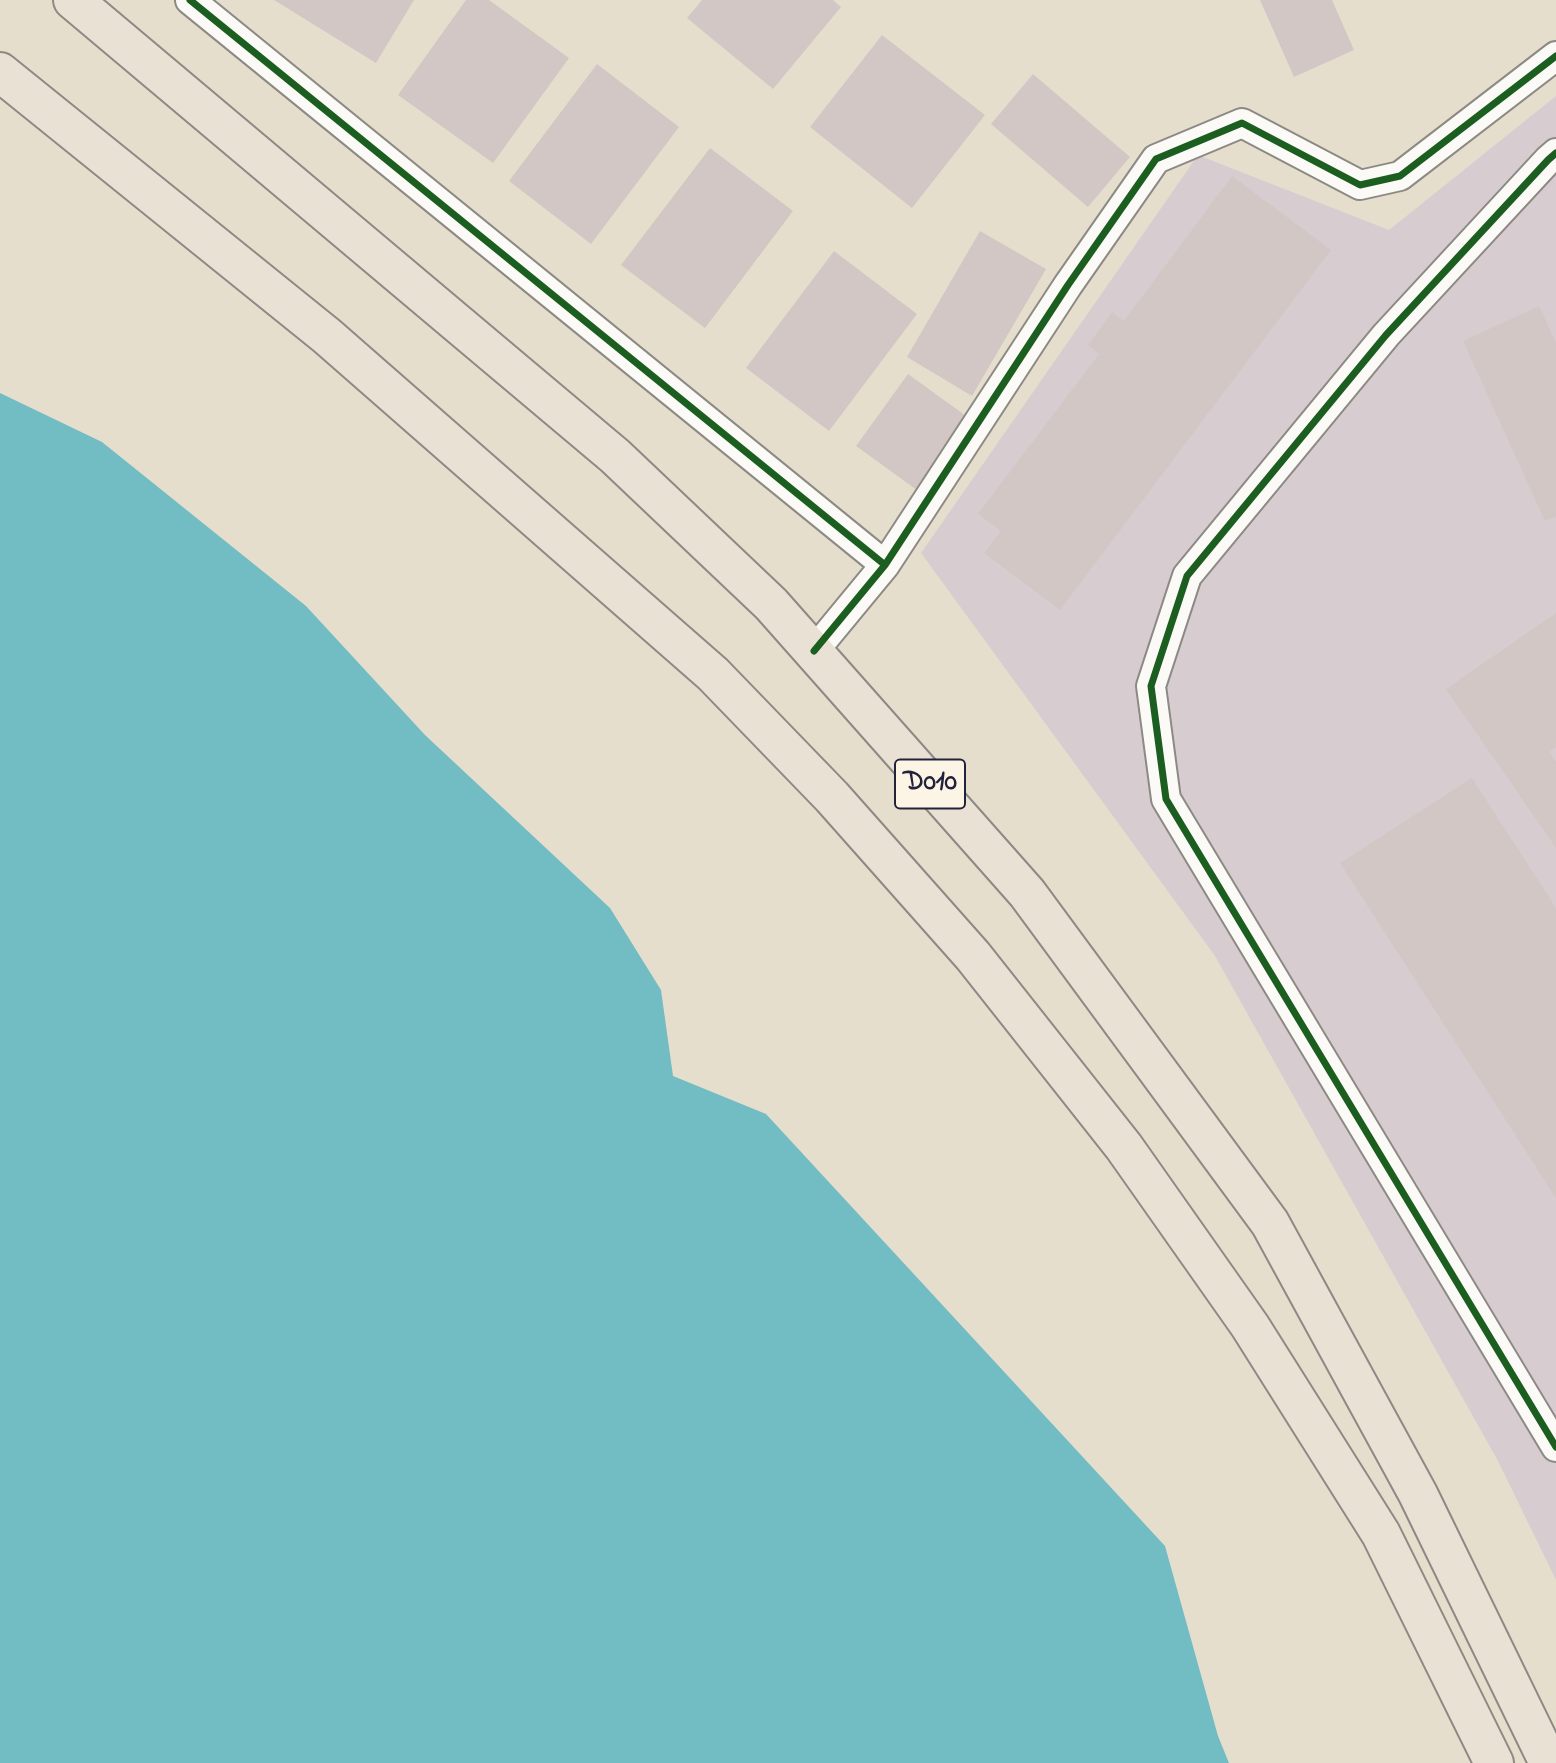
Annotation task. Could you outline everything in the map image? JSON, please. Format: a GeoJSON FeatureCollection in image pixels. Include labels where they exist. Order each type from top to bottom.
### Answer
{"type":"FeatureCollection","features":[{"type":"Feature","properties":{"kind":"highway","name":"D010"},"geometry":{"type":"LineString","coordinates":[[72,0],[615,456],[771,604],[1027,893],[1270,1223],[1418,1494],[1549,1763]]}},
{"type":"Feature","properties":{"kind":"highway","name":"D010"},"geometry":{"type":"LineString","coordinates":[[0,72],[327,335],[713,674],[832,797],[974,956],[1124,1147],[1250,1326],[1381,1534],[1494,1763]]}},
{"type":"Feature","properties":{"kind":"street"},"geometry":{"type":"LineString","coordinates":[[190,0],[885,565]]}},
{"type":"Feature","properties":{"kind":"street"},"geometry":{"type":"LineString","coordinates":[[814,652],[885,565],[1068,285],[1156,159],[1242,123],[1360,185],[1400,176],[1556,56]]}},
{"type":"Feature","properties":{"kind":"street"},"geometry":{"type":"LineString","coordinates":[[1556,153],[1386,335],[1187,576],[1151,686],[1166,799],[1556,1447]]}},
{"type":"Feature","properties":{"kind":"shaded area"},"geometry":{"type":"Polygon","coordinates":[[[1556,96],[1556,1580],[1498,1461],[1215,956],[921,553],[1198,155],[1389,230],[1556,96]]]}},
{"type":"Feature","properties":{"kind":"water"},"geometry":{"type":"Polygon","coordinates":[[[0,393],[102,442],[306,606],[425,735],[610,908],[661,990],[673,1076],[766,1114],[1165,1546],[1218,1736],[1229,1763],[0,1763],[0,393]]]}},
{"type":"Feature","properties":{"kind":"building"},"geometry":{"type":"Polygon","coordinates":[[[274,0],[414,0],[376,63],[274,0]]]}},
{"type":"Feature","properties":{"kind":"building"},"geometry":{"type":"Polygon","coordinates":[[[466,0],[489,0],[569,58],[493,163],[398,95],[466,0]]]}},
{"type":"Feature","properties":{"kind":"building"},"geometry":{"type":"Polygon","coordinates":[[[702,0],[833,0],[841,7],[773,89],[687,18],[702,0]]]}},
{"type":"Feature","properties":{"kind":"building"},"geometry":{"type":"Polygon","coordinates":[[[1260,0],[1332,0],[1354,50],[1294,77],[1260,0]]]}},
{"type":"Feature","properties":{"kind":"building"},"geometry":{"type":"Polygon","coordinates":[[[882,35],[985,115],[912,208],[810,127],[882,35]]]}},
{"type":"Feature","properties":{"kind":"building"},"geometry":{"type":"Polygon","coordinates":[[[597,64],[679,127],[591,244],[509,181],[597,64]]]}},
{"type":"Feature","properties":{"kind":"building"},"geometry":{"type":"Polygon","coordinates":[[[1033,74],[1130,157],[1088,207],[991,124],[1033,74]]]}},
{"type":"Feature","properties":{"kind":"building"},"geometry":{"type":"Polygon","coordinates":[[[710,148],[793,211],[705,328],[621,265],[710,148]]]}},
{"type":"Feature","properties":{"kind":"building"},"geometry":{"type":"Polygon","coordinates":[[[1232,176],[1331,250],[1060,610],[984,553],[1001,531],[978,514],[1099,354],[1088,345],[1112,312],[1124,321],[1232,176]]]}},
{"type":"Feature","properties":{"kind":"building"},"geometry":{"type":"Polygon","coordinates":[[[980,231],[1046,269],[972,396],[907,357],[980,231]]]}},
{"type":"Feature","properties":{"kind":"building"},"geometry":{"type":"Polygon","coordinates":[[[834,251],[917,314],[829,431],[746,368],[834,251]]]}},
{"type":"Feature","properties":{"kind":"building"},"geometry":{"type":"Polygon","coordinates":[[[1539,306],[1556,343],[1556,517],[1545,521],[1463,341],[1539,306]]]}},
{"type":"Feature","properties":{"kind":"building"},"geometry":{"type":"Polygon","coordinates":[[[908,374],[973,421],[921,493],[856,446],[908,374]]]}},
{"type":"Feature","properties":{"kind":"building"},"geometry":{"type":"Polygon","coordinates":[[[1556,613],[1556,747],[1549,752],[1556,762],[1556,848],[1446,689],[1556,613]]]}},
{"type":"Feature","properties":{"kind":"building"},"geometry":{"type":"Polygon","coordinates":[[[1472,778],[1556,908],[1556,1198],[1340,863],[1472,778]]]}},
{"type":"Feature","properties":{"kind":"cycle path"},"geometry":{"type":"LineString","coordinates":[[190,0],[885,565]]}},
{"type":"Feature","properties":{"kind":"cycle path"},"geometry":{"type":"LineString","coordinates":[[814,651],[885,565],[1068,285],[1156,159],[1242,123],[1360,185],[1400,176],[1556,56]]}},
{"type":"Feature","properties":{"kind":"cycle path"},"geometry":{"type":"LineString","coordinates":[[1556,153],[1386,335],[1187,576],[1151,686],[1166,799],[1556,1447]]}}]}
